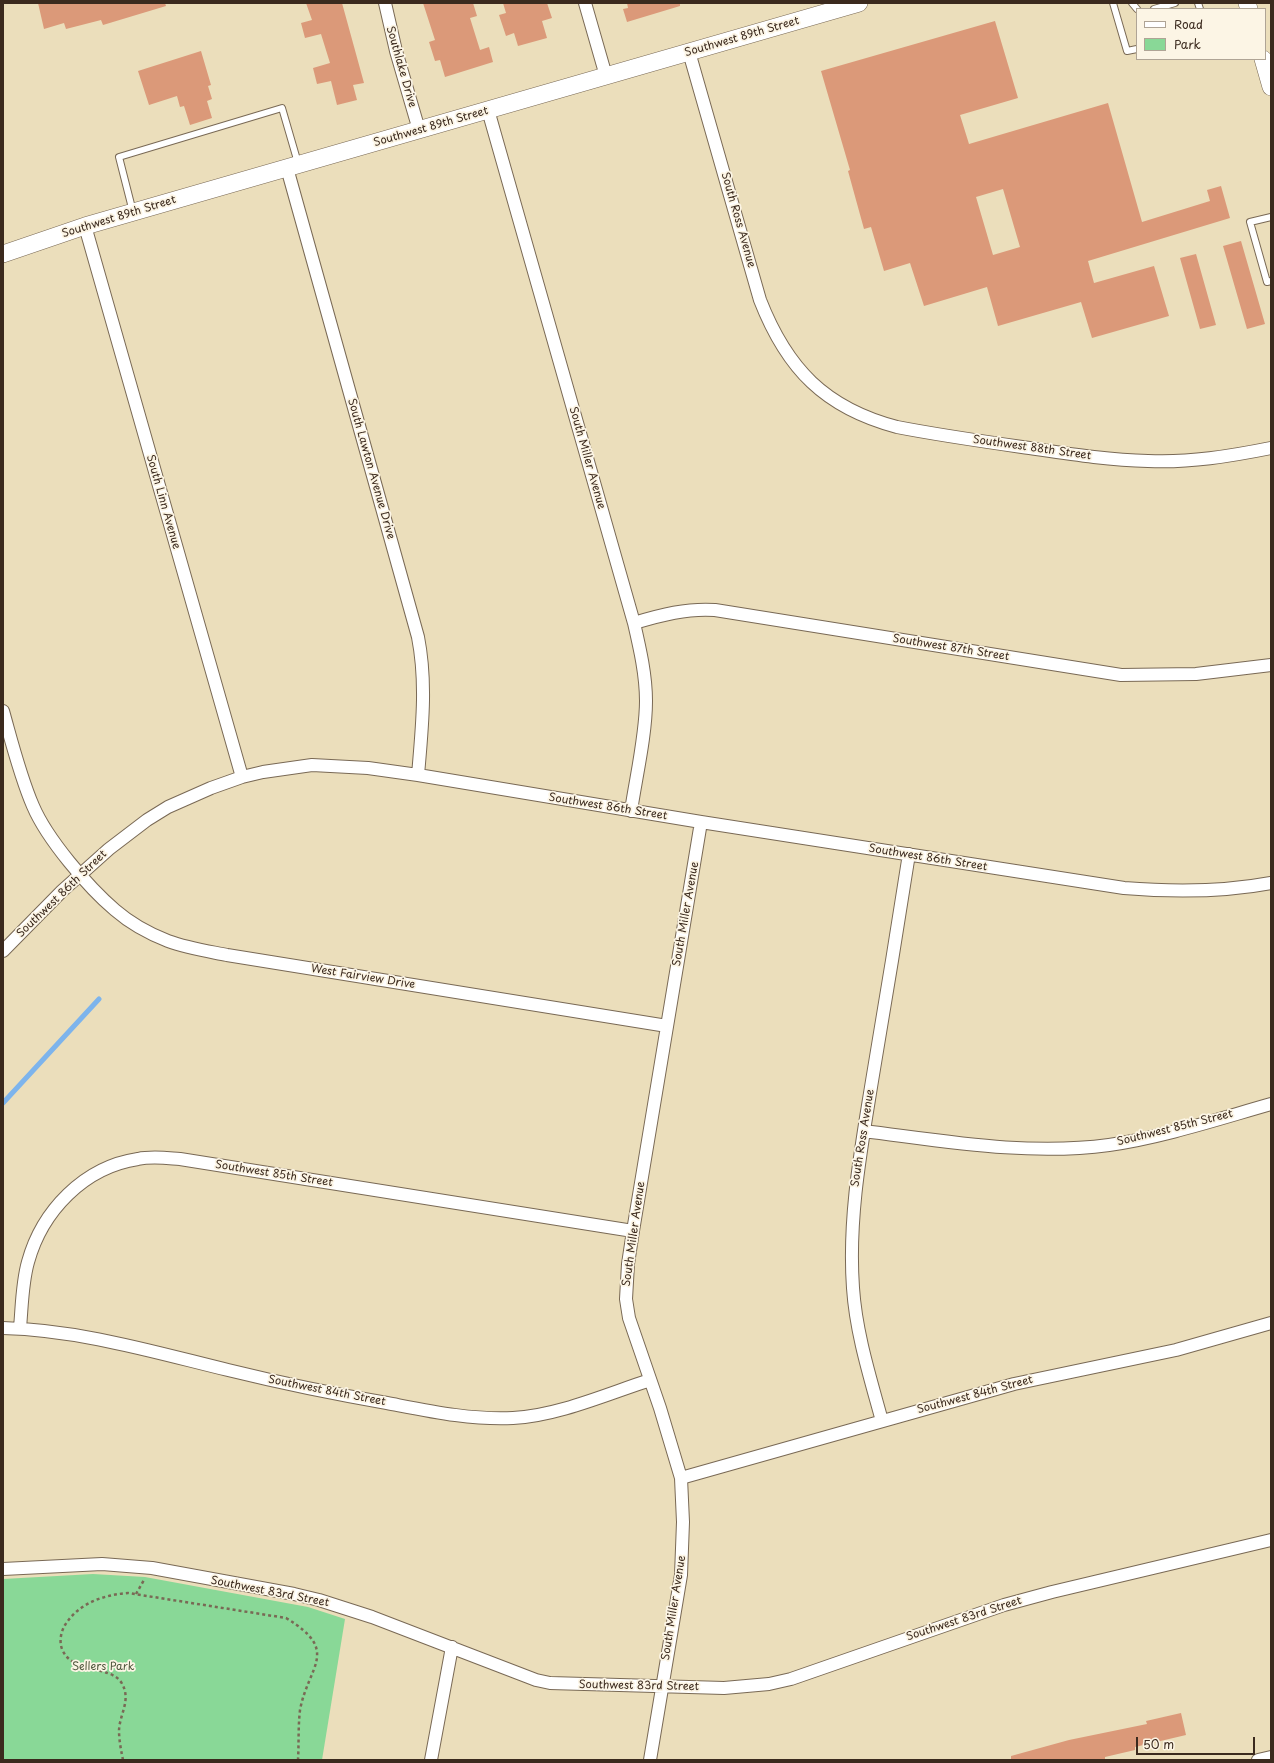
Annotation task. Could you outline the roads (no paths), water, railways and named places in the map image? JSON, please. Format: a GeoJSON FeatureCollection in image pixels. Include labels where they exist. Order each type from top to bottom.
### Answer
{"type":"FeatureCollection","features":[{"type":"Feature","properties":{"kind":"main road","name":"Southwest 89th Street"},"geometry":{"type":"LineString","coordinates":[[3,254],[85,226],[859,3]]}},
{"type":"Feature","properties":{"kind":"main road"},"geometry":{"type":"LineString","coordinates":[[1263,60],[1271,87]]}},
{"type":"Feature","properties":{"kind":"street","name":"Southlake Drive"},"geometry":{"type":"LineString","coordinates":[[385,3],[396,51],[419,130]]}},
{"type":"Feature","properties":{"kind":"street"},"geometry":{"type":"LineString","coordinates":[[585,3],[606,76]]}},
{"type":"Feature","properties":{"kind":"street","name":"South Ross Avenue"},"geometry":{"type":"LineString","coordinates":[[689,52],[760,300],[768,320],[782,346],[808,379]]}},
{"type":"Feature","properties":{"kind":"street","name":"South Miller Avenue"},"geometry":{"type":"LineString","coordinates":[[488,110],[634,623],[643,667],[646,704],[631,811]]}},
{"type":"Feature","properties":{"kind":"street","name":"South Lawton Avenue Drive"},"geometry":{"type":"LineString","coordinates":[[293,167],[418,637],[422,658],[424,690],[418,775]]}},
{"type":"Feature","properties":{"kind":"street","name":"South Linn Avenue"},"geometry":{"type":"LineString","coordinates":[[85,226],[242,777]]}},
{"type":"Feature","properties":{"kind":"street","name":"Southwest 88th Street"},"geometry":{"type":"LineString","coordinates":[[808,379],[838,404],[875,421],[928,433],[1052,452],[1116,460],[1149,461],[1215,457],[1271,448]]}},
{"type":"Feature","properties":{"kind":"street","name":"Southwest 87th Street"},"geometry":{"type":"LineString","coordinates":[[634,623],[674,612],[698,609],[715,610],[1121,675],[1196,674],[1271,665]]}},
{"type":"Feature","properties":{"kind":"street","name":"West Fairview Drive"},"geometry":{"type":"LineString","coordinates":[[3,711],[18,767],[33,808],[63,854],[101,897],[117,912],[157,936],[190,948],[667,1026]]}},
{"type":"Feature","properties":{"kind":"street","name":"Southwest 86th Street"},"geometry":{"type":"LineString","coordinates":[[3,951],[62,891],[109,849],[147,820],[168,808],[211,788],[242,777],[263,772],[312,765],[368,768],[418,775],[631,811],[1124,888],[1191,891],[1244,887],[1271,883]]}},
{"type":"Feature","properties":{"kind":"street","name":"South Miller Avenue"},"geometry":{"type":"LineString","coordinates":[[650,1760],[681,1575],[683,1522],[681,1478],[629,1318],[626,1299],[626,1279],[701,822]]}},
{"type":"Feature","properties":{"kind":"street","name":"South Ross Avenue"},"geometry":{"type":"LineString","coordinates":[[882,1421],[864,1355],[853,1288],[852,1252],[854,1200],[910,854]]}},
{"type":"Feature","properties":{"kind":"street","name":"Southwest 85th Street"},"geometry":{"type":"LineString","coordinates":[[864,1131],[990,1147],[1037,1149],[1084,1147],[1143,1139],[1271,1104]]}},
{"type":"Feature","properties":{"kind":"street","name":"Southwest 85th Street"},"geometry":{"type":"LineString","coordinates":[[20,1328],[24,1277],[28,1261],[37,1237],[53,1209],[74,1188],[94,1175],[115,1165],[139,1158],[180,1159],[633,1231]]}},
{"type":"Feature","properties":{"kind":"street","name":"Southwest 84th Street"},"geometry":{"type":"LineString","coordinates":[[681,1478],[1014,1384],[1150,1356],[1271,1323]]}},
{"type":"Feature","properties":{"kind":"street","name":"Southwest 84th Street"},"geometry":{"type":"LineString","coordinates":[[3,1328],[20,1328],[104,1340],[230,1371],[347,1396],[474,1418],[513,1418],[542,1415],[650,1380]]}},
{"type":"Feature","properties":{"kind":"street","name":"Southwest 83rd Street"},"geometry":{"type":"LineString","coordinates":[[3,1569],[102,1564],[152,1568],[319,1600],[372,1617],[536,1680],[550,1683],[741,1688],[782,1681],[1004,1605],[1052,1592],[1271,1540]]}},
{"type":"Feature","properties":{"kind":"street"},"geometry":{"type":"LineString","coordinates":[[431,1760],[452,1648]]}},
{"type":"Feature","properties":{"kind":"street"},"geometry":{"type":"LineString","coordinates":[[1258,1760],[1271,1757]]}},
{"type":"Feature","properties":{"kind":"lane"},"geometry":{"type":"LineString","coordinates":[[1113,3],[1126,52],[1136,48]]}},
{"type":"Feature","properties":{"kind":"lane"},"geometry":{"type":"LineString","coordinates":[[1158,8],[1175,3]]}},
{"type":"Feature","properties":{"kind":"lane"},"geometry":{"type":"LineString","coordinates":[[133,213],[119,157],[282,108],[293,167]]}},
{"type":"Feature","properties":{"kind":"lane"},"geometry":{"type":"LineString","coordinates":[[1271,217],[1250,222],[1267,282],[1271,281]]}},
{"type":"Feature","properties":{"kind":"waterway"},"geometry":{"type":"LineString","coordinates":[[3,1103],[99,999]]}},
{"type":"Feature","properties":{"kind":"park label","name":"Sellers Park"},"geometry":{"type":"Point","coordinates":[103,1667]}}]}
